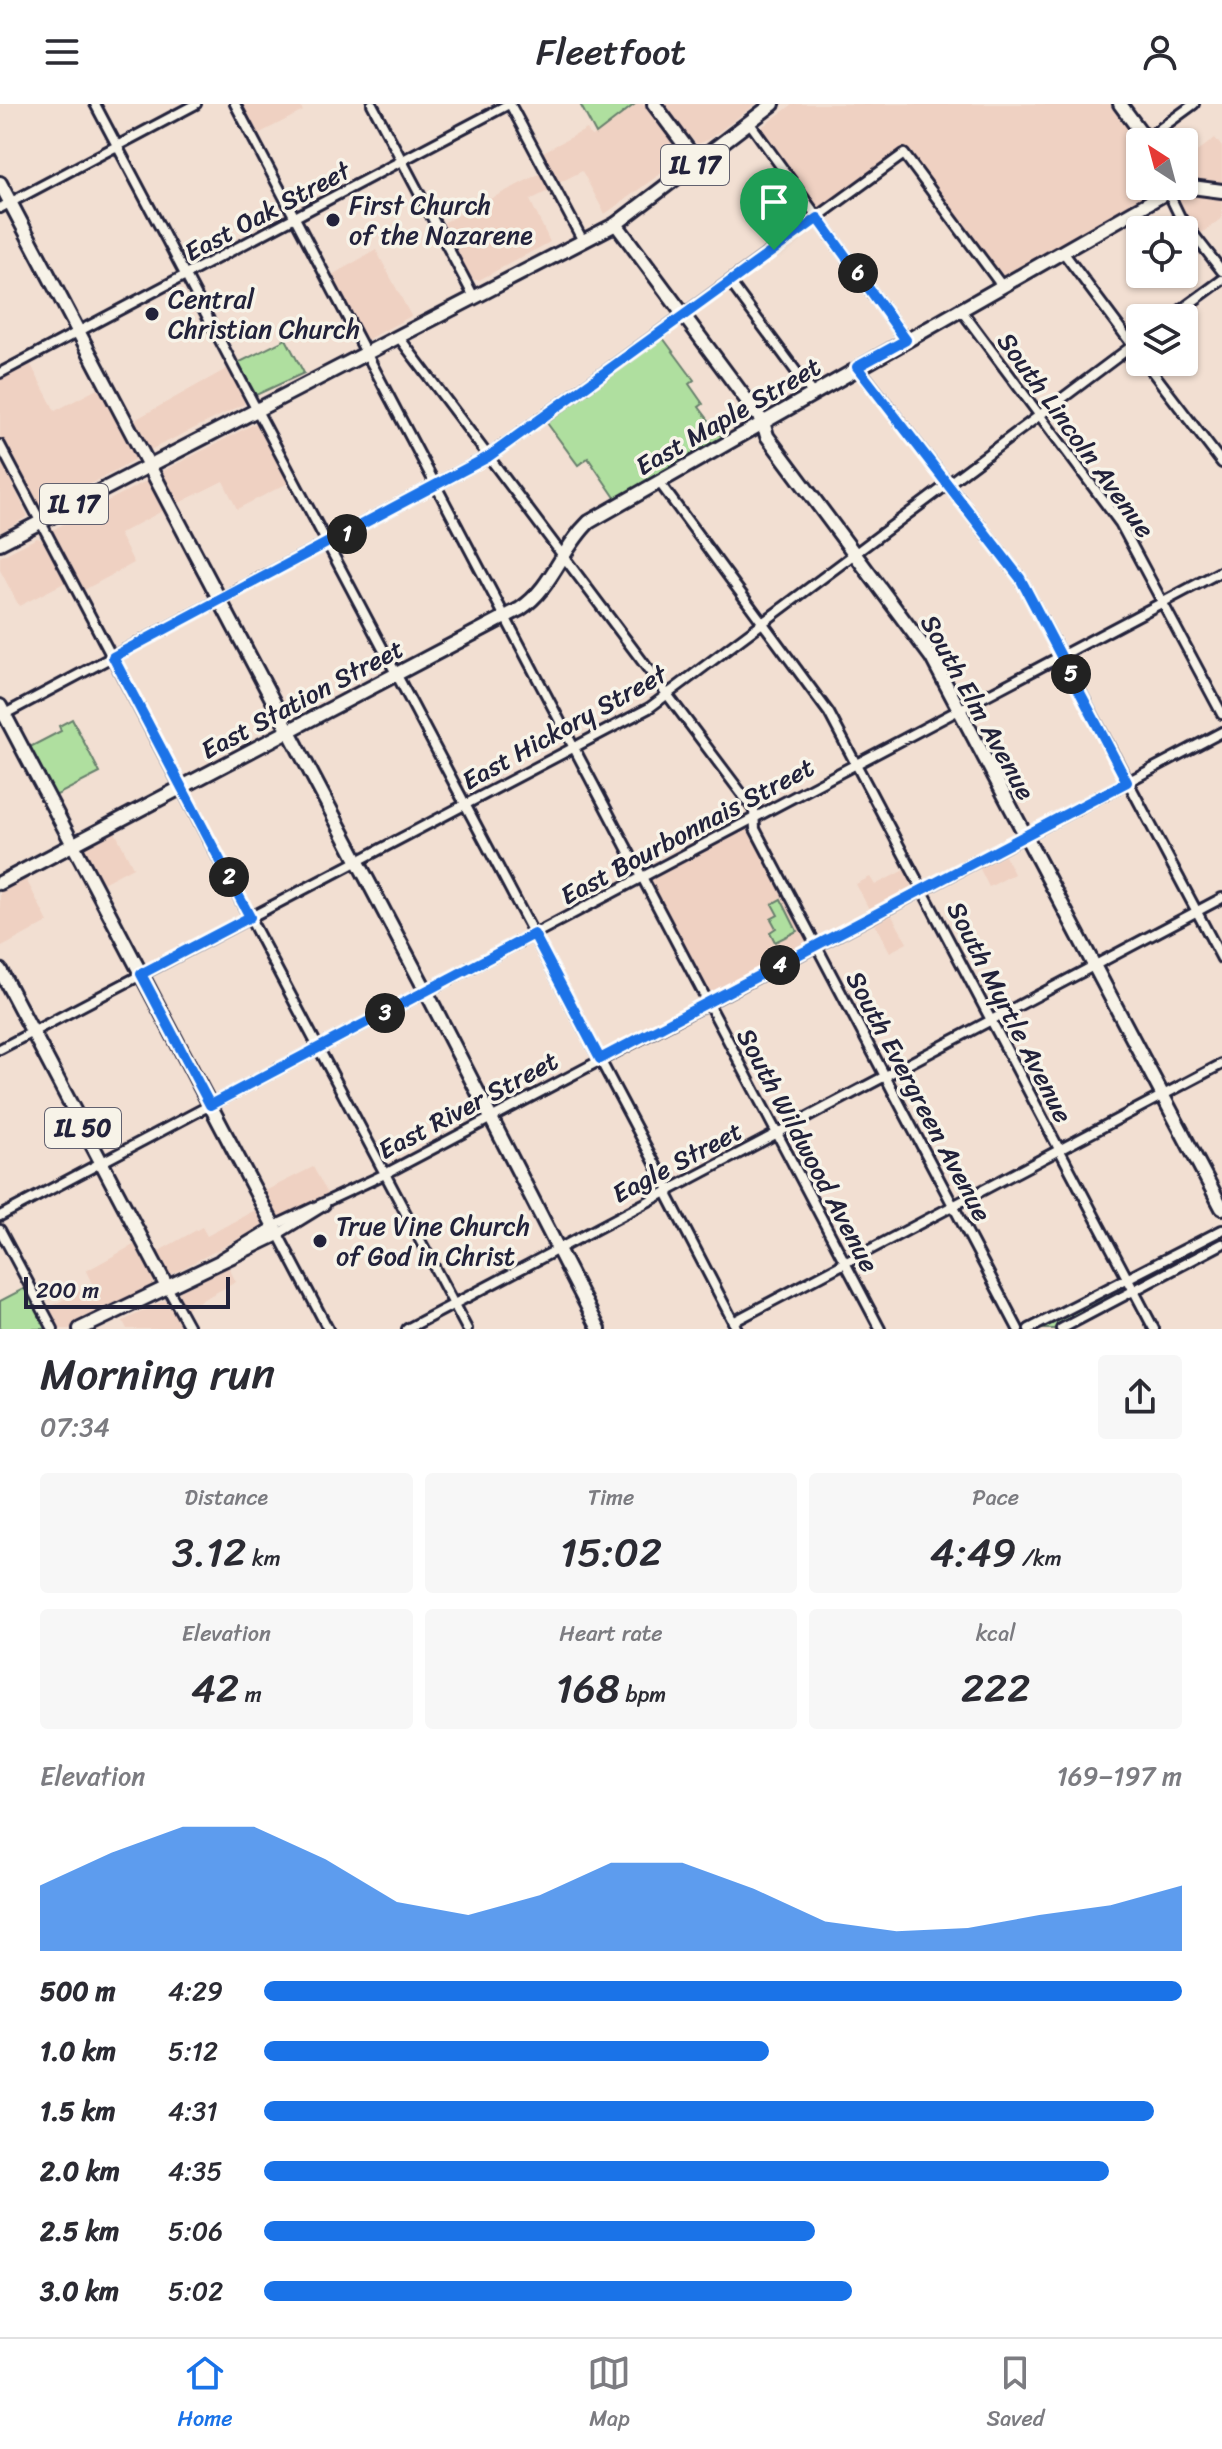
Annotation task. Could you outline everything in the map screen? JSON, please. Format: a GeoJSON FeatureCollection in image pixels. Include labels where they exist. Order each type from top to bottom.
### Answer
{"type":"FeatureCollection","features":[{"type":"Feature","properties":{"kind":"main road"},"geometry":{"type":"LineString","coordinates":[[654,104],[698,163]]}},
{"type":"Feature","properties":{"kind":"main road","name":"IL 17"},"geometry":{"type":"LineString","coordinates":[[0,543],[616,224],[773,104]]}},
{"type":"Feature","properties":{"kind":"main road"},"geometry":{"type":"LineString","coordinates":[[1120,104],[1138,128]]}},
{"type":"Feature","properties":{"kind":"main road"},"geometry":{"type":"LineString","coordinates":[[0,183],[5,205],[78,331],[149,465],[426,991],[599,1329]]}},
{"type":"Feature","properties":{"kind":"main road"},"geometry":{"type":"LineString","coordinates":[[1198,188],[1222,191]]}},
{"type":"Feature","properties":{"kind":"main road","name":"East Maple Street"},"geometry":{"type":"LineString","coordinates":[[562,555],[589,522],[1154,200]]}},
{"type":"Feature","properties":{"kind":"main road","name":"South Elm Avenue"},"geometry":{"type":"LineString","coordinates":[[616,224],[763,422],[767,436],[932,658],[1222,1208]]}},
{"type":"Feature","properties":{"kind":"main road","name":"East Station Street"},"geometry":{"type":"LineString","coordinates":[[0,883],[505,617],[540,593],[555,575],[562,555]]}},
{"type":"Feature","properties":{"kind":"main road"},"geometry":{"type":"LineString","coordinates":[[1,712],[276,1230]]}},
{"type":"Feature","properties":{"kind":"main road","name":"IL 50"},"geometry":{"type":"LineString","coordinates":[[0,970],[167,1287]]}},
{"type":"Feature","properties":{"kind":"main road","name":"East River Street"},"geometry":{"type":"LineString","coordinates":[[96,1329],[221,1258],[235,1256],[276,1230]]}},
{"type":"Feature","properties":{"kind":"main road","name":"East River Street"},"geometry":{"type":"LineString","coordinates":[[80,1329],[167,1287]]}},
{"type":"Feature","properties":{"kind":"street"},"geometry":{"type":"LineString","coordinates":[[95,104],[669,1190],[668,1196],[735,1325],[1222,1064]]}},
{"type":"Feature","properties":{"kind":"street"},"geometry":{"type":"LineString","coordinates":[[5,205],[196,104]]}},
{"type":"Feature","properties":{"kind":"street","name":"South Wildwood Avenue"},"geometry":{"type":"LineString","coordinates":[[235,104],[367,353],[434,488],[880,1329]]}},
{"type":"Feature","properties":{"kind":"street"},"geometry":{"type":"LineString","coordinates":[[372,104],[474,297]]}},
{"type":"Feature","properties":{"kind":"street"},"geometry":{"type":"LineString","coordinates":[[509,104],[583,241]]}},
{"type":"Feature","properties":{"kind":"street","name":"East Oak Street"},"geometry":{"type":"LineString","coordinates":[[0,373],[509,104]]}},
{"type":"Feature","properties":{"kind":"street"},"geometry":{"type":"LineString","coordinates":[[1164,128],[1194,104]]}},
{"type":"Feature","properties":{"kind":"street"},"geometry":{"type":"LineString","coordinates":[[749,122],[906,340]]}},
{"type":"Feature","properties":{"kind":"street"},"geometry":{"type":"LineString","coordinates":[[1,712],[113,657],[488,457],[904,154],[1002,286]]}},
{"type":"Feature","properties":{"kind":"street"},"geometry":{"type":"LineString","coordinates":[[1176,200],[1180,217],[1222,271]]}},
{"type":"Feature","properties":{"kind":"street"},"geometry":{"type":"LineString","coordinates":[[1063,252],[1126,330]]}},
{"type":"Feature","properties":{"kind":"street"},"geometry":{"type":"LineString","coordinates":[[1189,304],[1222,280]]}},
{"type":"Feature","properties":{"kind":"street"},"geometry":{"type":"LineString","coordinates":[[730,282],[812,393]]}},
{"type":"Feature","properties":{"kind":"street","name":"South Lincoln Avenue"},"geometry":{"type":"LineString","coordinates":[[961,310],[1120,523],[1222,714]]}},
{"type":"Feature","properties":{"kind":"street","name":"South Evergreen Avenue"},"geometry":{"type":"LineString","coordinates":[[398,336],[754,810],[755,829],[1018,1329]]}},
{"type":"Feature","properties":{"kind":"street","name":"East Hickory Street"},"geometry":{"type":"LineString","coordinates":[[0,1049],[668,695],[1126,350]]}},
{"type":"Feature","properties":{"kind":"street"},"geometry":{"type":"LineString","coordinates":[[857,367],[1020,578],[1222,959]]}},
{"type":"Feature","properties":{"kind":"street"},"geometry":{"type":"LineString","coordinates":[[1156,376],[1222,463]]}},
{"type":"Feature","properties":{"kind":"street"},"geometry":{"type":"LineString","coordinates":[[0,445],[467,1329]]}},
{"type":"Feature","properties":{"kind":"street","name":"South Myrtle Avenue"},"geometry":{"type":"LineString","coordinates":[[659,482],[829,713],[1154,1329]]}},
{"type":"Feature","properties":{"kind":"street","name":"East Bourbonnais Street"},"geometry":{"type":"LineString","coordinates":[[0,1216],[1222,571]]}},
{"type":"Feature","properties":{"kind":"street","name":"East River Street"},"geometry":{"type":"LineString","coordinates":[[276,1230],[1222,732]]}},
{"type":"Feature","properties":{"kind":"street","name":"Eagle Street"},"geometry":{"type":"LineString","coordinates":[[407,1329],[1222,898]]}},
{"type":"Feature","properties":{"kind":"street"},"geometry":{"type":"LineString","coordinates":[[0,1230],[53,1329]]}},
{"type":"Feature","properties":{"kind":"street"},"geometry":{"type":"LineString","coordinates":[[276,1230],[328,1329]]}},
{"type":"Feature","properties":{"kind":"street"},"geometry":{"type":"LineString","coordinates":[[1029,1329],[1222,1230]]}},
{"type":"Feature","properties":{"kind":"street"},"geometry":{"type":"LineString","coordinates":[[1061,1329],[1222,1244]]}},
{"type":"Feature","properties":{"kind":"street"},"geometry":{"type":"LineString","coordinates":[[167,1287],[190,1329]]}},
{"type":"Feature","properties":{"kind":"shaded area"},"geometry":{"type":"Polygon","coordinates":[[[240,104],[299,104],[303,111],[256,135],[240,104]]]}},
{"type":"Feature","properties":{"kind":"shaded area"},"geometry":{"type":"Polygon","coordinates":[[[635,104],[645,104],[676,146],[680,157],[605,214],[582,171],[557,184],[541,153],[587,129],[591,136],[596,134],[635,104]]]}},
{"type":"Feature","properties":{"kind":"shaded area"},"geometry":{"type":"Polygon","coordinates":[[[658,104],[756,104],[708,140],[697,144],[658,104]]]}},
{"type":"Feature","properties":{"kind":"shaded area"},"geometry":{"type":"Polygon","coordinates":[[[793,104],[1112,104],[1130,128],[1126,128],[1126,200],[1141,200],[1003,276],[906,147],[820,209],[761,133],[763,126],[793,104]]]}},
{"type":"Feature","properties":{"kind":"shaded area"},"geometry":{"type":"Polygon","coordinates":[[[1215,138],[1222,147],[1222,183],[1198,179],[1198,151],[1215,138]]]}},
{"type":"Feature","properties":{"kind":"shaded area"},"geometry":{"type":"Polygon","coordinates":[[[541,173],[550,190],[530,200],[550,242],[479,280],[470,280],[441,224],[541,173]]]}},
{"type":"Feature","properties":{"kind":"shaded area"},"geometry":{"type":"Polygon","coordinates":[[[1198,194],[1222,196],[1222,218],[1199,235],[1198,216],[1186,216],[1178,205],[1179,200],[1198,200],[1198,194]]]}},
{"type":"Feature","properties":{"kind":"shaded area"},"geometry":{"type":"Polygon","coordinates":[[[376,250],[411,316],[367,340],[330,276],[376,250]]]}},
{"type":"Feature","properties":{"kind":"shaded area"},"geometry":{"type":"Polygon","coordinates":[[[30,363],[55,411],[101,387],[137,458],[45,510],[39,508],[0,437],[0,379],[30,363]]]}},
{"type":"Feature","properties":{"kind":"shaded area"},"geometry":{"type":"Polygon","coordinates":[[[230,367],[244,394],[244,404],[148,451],[131,422],[230,367]]]}},
{"type":"Feature","properties":{"kind":"shaded area"},"geometry":{"type":"Polygon","coordinates":[[[256,423],[290,482],[237,509],[223,481],[175,505],[160,477],[163,471],[256,423]]]}},
{"type":"Feature","properties":{"kind":"shaded area"},"geometry":{"type":"Polygon","coordinates":[[[0,458],[28,516],[0,533],[0,458]]]}},
{"type":"Feature","properties":{"kind":"shaded area"},"geometry":{"type":"Polygon","coordinates":[[[148,480],[166,509],[119,534],[134,563],[82,591],[52,530],[148,480]]]}},
{"type":"Feature","properties":{"kind":"shaded area"},"geometry":{"type":"Polygon","coordinates":[[[37,538],[44,540],[66,582],[19,606],[0,570],[0,557],[37,538]]]}},
{"type":"Feature","properties":{"kind":"shaded area"},"geometry":{"type":"Polygon","coordinates":[[[747,828],[807,942],[710,993],[650,881],[747,828]]]}},
{"type":"Feature","properties":{"kind":"shaded area"},"geometry":{"type":"Polygon","coordinates":[[[114,830],[133,867],[101,884],[83,849],[114,830]]]}},
{"type":"Feature","properties":{"kind":"shaded area"},"geometry":{"type":"Polygon","coordinates":[[[1003,852],[1014,874],[989,887],[978,865],[1003,852]]]}},
{"type":"Feature","properties":{"kind":"shaded area"},"geometry":{"type":"Polygon","coordinates":[[[906,869],[912,888],[870,911],[856,884],[870,877],[875,885],[906,869]]]}},
{"type":"Feature","properties":{"kind":"shaded area"},"geometry":{"type":"Polygon","coordinates":[[[25,877],[48,922],[0,948],[0,890],[25,877]]]}},
{"type":"Feature","properties":{"kind":"shaded area"},"geometry":{"type":"Polygon","coordinates":[[[890,912],[907,943],[890,952],[873,921],[890,912]]]}},
{"type":"Feature","properties":{"kind":"shaded area"},"geometry":{"type":"Polygon","coordinates":[[[313,1167],[328,1194],[281,1217],[275,1216],[263,1192],[313,1167]]]}},
{"type":"Feature","properties":{"kind":"shaded area"},"geometry":{"type":"Polygon","coordinates":[[[257,1209],[263,1221],[261,1227],[172,1274],[167,1273],[157,1252],[202,1227],[207,1236],[257,1209]]]}},
{"type":"Feature","properties":{"kind":"shaded area"},"geometry":{"type":"Polygon","coordinates":[[[137,1243],[154,1277],[153,1284],[69,1329],[57,1329],[46,1309],[92,1284],[86,1271],[137,1243]]]}},
{"type":"Feature","properties":{"kind":"shaded area"},"geometry":{"type":"Polygon","coordinates":[[[228,1266],[236,1282],[183,1310],[179,1292],[228,1266]]]}},
{"type":"Feature","properties":{"kind":"shaded area"},"geometry":{"type":"Polygon","coordinates":[[[165,1300],[181,1325],[173,1329],[127,1329],[123,1321],[165,1300]]]}},
{"type":"Feature","properties":{"kind":"green space"},"geometry":{"type":"Polygon","coordinates":[[[580,104],[635,104],[596,134],[580,104]]]}},
{"type":"Feature","properties":{"kind":"green space"},"geometry":{"type":"Polygon","coordinates":[[[663,338],[694,380],[689,384],[703,404],[699,407],[723,439],[618,502],[588,458],[578,465],[547,423],[663,338]]]}},
{"type":"Feature","properties":{"kind":"green space"},"geometry":{"type":"Polygon","coordinates":[[[286,339],[304,373],[256,395],[238,363],[286,339]]]}},
{"type":"Feature","properties":{"kind":"green space"},"geometry":{"type":"Polygon","coordinates":[[[72,719],[100,773],[55,796],[30,747],[61,731],[59,726],[72,719]]]}},
{"type":"Feature","properties":{"kind":"green space"},"geometry":{"type":"Polygon","coordinates":[[[781,899],[797,931],[775,942],[770,932],[776,928],[771,919],[778,915],[772,904],[781,899]]]}},
{"type":"Feature","properties":{"kind":"green space"},"geometry":{"type":"Polygon","coordinates":[[[1222,1233],[1222,1241],[1136,1285],[1134,1282],[1222,1233]]]}},
{"type":"Feature","properties":{"kind":"green space"},"geometry":{"type":"Polygon","coordinates":[[[1125,1284],[1126,1291],[1054,1329],[1035,1329],[1125,1284]]]}},
{"type":"Feature","properties":{"kind":"green space"},"geometry":{"type":"Polygon","coordinates":[[[25,1288],[47,1329],[0,1329],[0,1301],[25,1288]]]}},
{"type":"Feature","properties":{"kind":"place","name":"First Church of the Nazarene"},"geometry":{"type":"Point","coordinates":[333,220]}},
{"type":"Feature","properties":{"kind":"place","name":"Central Christian Church"},"geometry":{"type":"Point","coordinates":[152,314]}},
{"type":"Feature","properties":{"kind":"place","name":"True Vine Church of God in Christ"},"geometry":{"type":"Point","coordinates":[320,1241]}},
{"type":"Feature","properties":{"kind":"route"},"geometry":{"type":"LineString","coordinates":[[818,218],[906,340],[857,367],[1020,578],[1127,782],[600,1059],[534,934],[210,1105],[141,974],[250,917],[113,657],[488,457],[774,250],[818,218]]}}]}
